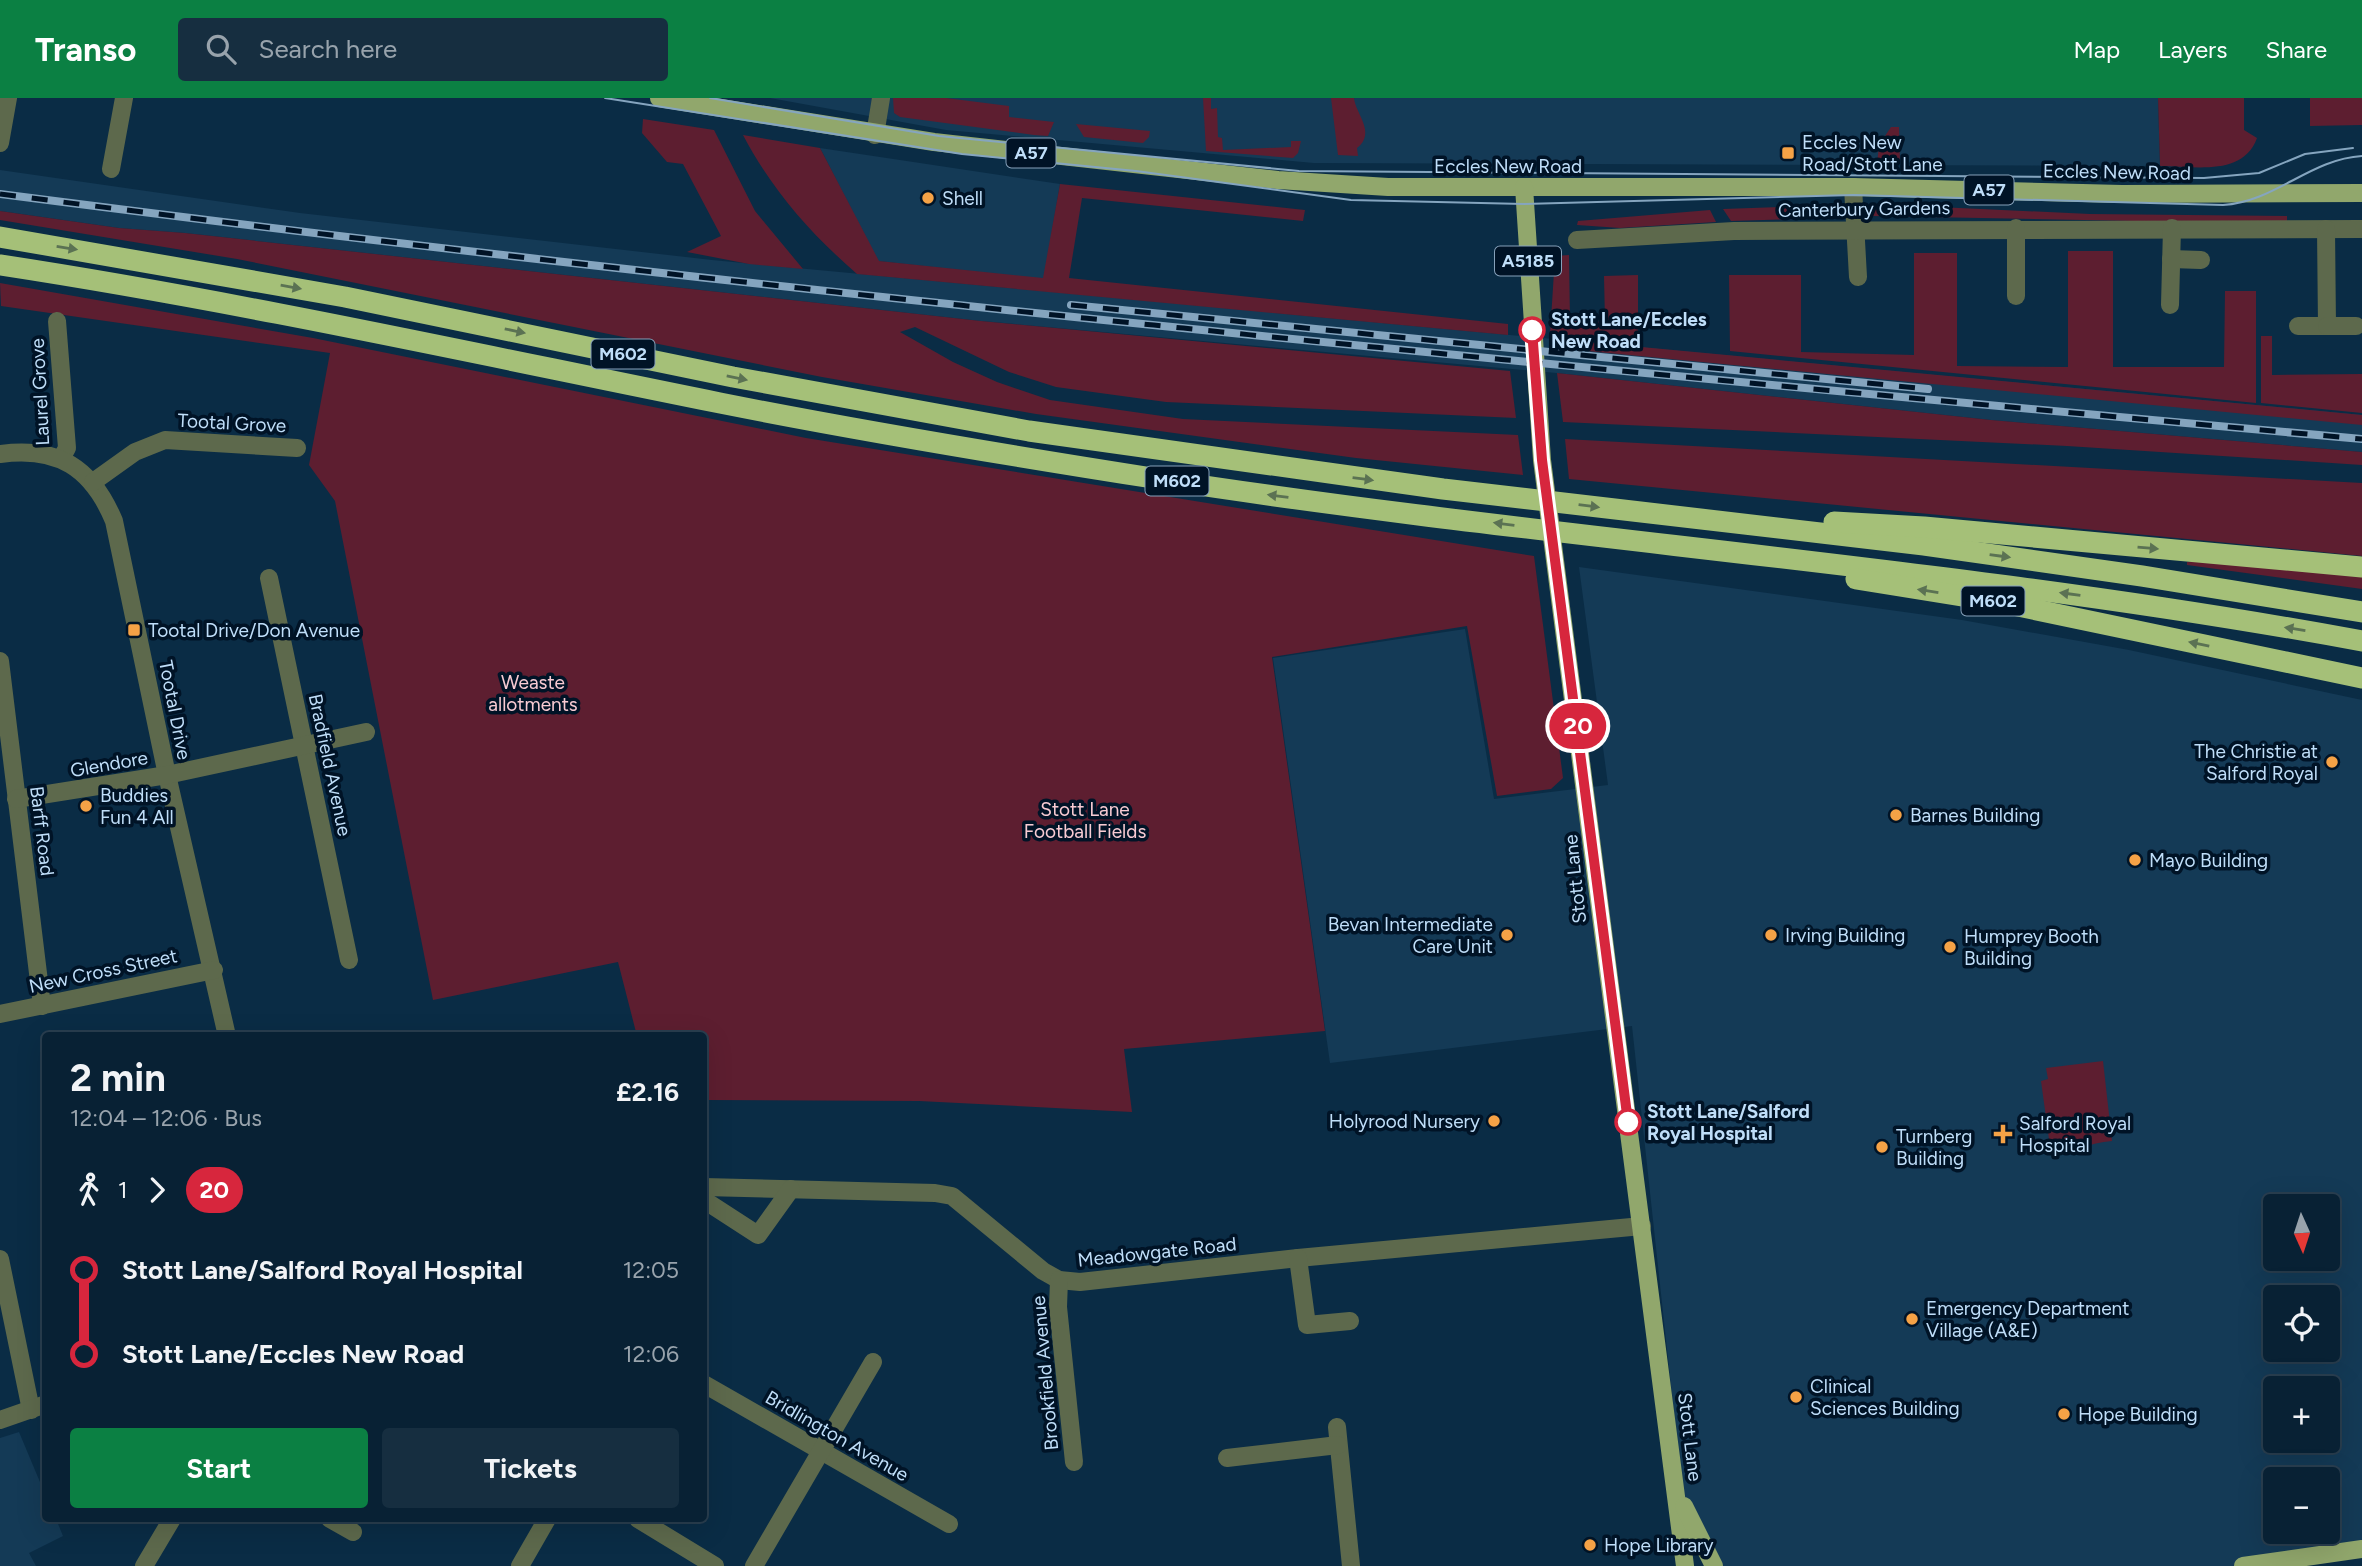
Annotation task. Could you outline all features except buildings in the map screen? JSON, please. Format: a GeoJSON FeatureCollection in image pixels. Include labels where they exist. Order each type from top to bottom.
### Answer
{"type":"FeatureCollection","features":[{"type":"Feature","properties":{"kind":"highway","name":"M602"},"geometry":{"type":"LineString","coordinates":[[0,237],[345,297],[733,377],[1003,426],[1246,463],[1924,545],[2142,576],[2362,612]]}},
{"type":"Feature","properties":{"kind":"highway","name":"M602"},"geometry":{"type":"LineString","coordinates":[[0,265],[358,328],[721,403],[1030,459],[1269,495],[1987,582],[2362,641]]}},
{"type":"Feature","properties":{"kind":"highway","name":"M602"},"geometry":{"type":"LineString","coordinates":[[1640,512],[1924,527],[2362,567]]}},
{"type":"Feature","properties":{"kind":"highway","name":"M602"},"geometry":{"type":"LineString","coordinates":[[1621,537],[1999,602],[2362,678]]}},
{"type":"Feature","properties":{"kind":"main road","name":"Eccles New Road"},"geometry":{"type":"LineString","coordinates":[[659,98],[875,135],[1278,180],[1388,187],[1853,187],[2134,194],[2362,193]]}},
{"type":"Feature","properties":{"kind":"main road","name":"Stott Lane"},"geometry":{"type":"LineString","coordinates":[[1524,187],[1542,460],[1685,1566]]}},
{"type":"Feature","properties":{"kind":"main road"},"geometry":{"type":"LineString","coordinates":[[1675,1486],[1714,1566]]}},
{"type":"Feature","properties":{"kind":"main road"},"geometry":{"type":"LineString","coordinates":[[2243,1566],[2362,1549]]}},
{"type":"Feature","properties":{"kind":"street"},"geometry":{"type":"LineString","coordinates":[[0,144],[8,98]]}},
{"type":"Feature","properties":{"kind":"street"},"geometry":{"type":"LineString","coordinates":[[111,169],[124,98]]}},
{"type":"Feature","properties":{"kind":"street"},"geometry":{"type":"LineString","coordinates":[[875,135],[881,98]]}},
{"type":"Feature","properties":{"kind":"street"},"geometry":{"type":"LineString","coordinates":[[1853,187],[1858,277]]}},
{"type":"Feature","properties":{"kind":"street"},"geometry":{"type":"LineString","coordinates":[[2016,228],[2016,296]]}},
{"type":"Feature","properties":{"kind":"street","name":"Canterbury Gardens"},"geometry":{"type":"LineString","coordinates":[[1577,240],[1734,231],[2016,228],[2362,229]]}},
{"type":"Feature","properties":{"kind":"street"},"geometry":{"type":"LineString","coordinates":[[2170,305],[2172,228]]}},
{"type":"Feature","properties":{"kind":"street"},"geometry":{"type":"LineString","coordinates":[[2326,229],[2326,326]]}},
{"type":"Feature","properties":{"kind":"street"},"geometry":{"type":"LineString","coordinates":[[2171,259],[2201,260]]}},
{"type":"Feature","properties":{"kind":"street","name":"Laurel Grove"},"geometry":{"type":"LineString","coordinates":[[57,321],[67,448],[61,459]]}},
{"type":"Feature","properties":{"kind":"street"},"geometry":{"type":"LineString","coordinates":[[2298,326],[2356,326]]}},
{"type":"Feature","properties":{"kind":"street","name":"Tootal Grove"},"geometry":{"type":"LineString","coordinates":[[93,482],[135,452],[165,440],[298,447]]}},
{"type":"Feature","properties":{"kind":"street","name":"Tootal Drive"},"geometry":{"type":"LineString","coordinates":[[6,453],[36,453],[61,459],[93,482],[105,499],[114,521],[167,775],[226,1032]]}},
{"type":"Feature","properties":{"kind":"street","name":"Bradfield Avenue"},"geometry":{"type":"LineString","coordinates":[[269,578],[349,960]]}},
{"type":"Feature","properties":{"kind":"street","name":"Barff Road"},"geometry":{"type":"LineString","coordinates":[[0,661],[42,1006]]}},
{"type":"Feature","properties":{"kind":"street","name":"Glendore"},"geometry":{"type":"LineString","coordinates":[[16,799],[167,775],[366,732]]}},
{"type":"Feature","properties":{"kind":"street","name":"New Cross Street"},"geometry":{"type":"LineString","coordinates":[[0,1014],[214,970]]}},
{"type":"Feature","properties":{"kind":"street","name":"Meadowgate Road"},"geometry":{"type":"LineString","coordinates":[[707,1187],[935,1193],[952,1196],[1059,1280],[1080,1282],[1298,1258],[1642,1226]]}},
{"type":"Feature","properties":{"kind":"street"},"geometry":{"type":"LineString","coordinates":[[707,1202],[758,1235],[791,1189]]}},
{"type":"Feature","properties":{"kind":"street"},"geometry":{"type":"LineString","coordinates":[[1298,1258],[1307,1325],[1350,1321]]}},
{"type":"Feature","properties":{"kind":"street"},"geometry":{"type":"LineString","coordinates":[[0,1259],[38,1407],[0,1420]]}},
{"type":"Feature","properties":{"kind":"street","name":"Brookfield Avenue"},"geometry":{"type":"LineString","coordinates":[[1059,1280],[1058,1307],[1074,1462]]}},
{"type":"Feature","properties":{"kind":"street"},"geometry":{"type":"LineString","coordinates":[[754,1566],[873,1362]]}},
{"type":"Feature","properties":{"kind":"street","name":"Bridlington Avenue"},"geometry":{"type":"LineString","coordinates":[[707,1386],[949,1524]]}},
{"type":"Feature","properties":{"kind":"street"},"geometry":{"type":"LineString","coordinates":[[1337,1427],[1351,1566]]}},
{"type":"Feature","properties":{"kind":"street"},"geometry":{"type":"LineString","coordinates":[[1227,1458],[1338,1445]]}},
{"type":"Feature","properties":{"kind":"street"},"geometry":{"type":"LineString","coordinates":[[144,1566],[170,1522]]}},
{"type":"Feature","properties":{"kind":"street"},"geometry":{"type":"LineString","coordinates":[[335,1522],[353,1532]]}},
{"type":"Feature","properties":{"kind":"street"},"geometry":{"type":"LineString","coordinates":[[520,1566],[545,1522]]}},
{"type":"Feature","properties":{"kind":"street"},"geometry":{"type":"LineString","coordinates":[[643,1522],[715,1566]]}},
{"type":"Feature","properties":{"kind":"shaded area"},"geometry":{"type":"Polygon","coordinates":[[[770,98],[2158,98],[2160,166],[1314,163],[946,130],[770,98]]]}},
{"type":"Feature","properties":{"kind":"shaded area"},"geometry":{"type":"Polygon","coordinates":[[[820,148],[1060,184],[1044,279],[878,261],[820,148]]]}},
{"type":"Feature","properties":{"kind":"shaded area"},"geometry":{"type":"Polygon","coordinates":[[[0,170],[300,213],[712,260],[2362,415],[2362,452],[1991,420],[1557,373],[981,321],[185,233],[119,228],[0,211],[0,170]]]}},
{"type":"Feature","properties":{"kind":"shaded area","name":"Salford Royal Hospital"},"geometry":{"type":"Polygon","coordinates":[[[1579,567],[1962,620],[2129,650],[2362,700],[2362,1546],[2234,1566],[1719,1566],[1684,1506],[1632,1026],[1330,1063],[1273,658],[1465,629],[1494,799],[1608,785],[1579,567]]]}},
{"type":"Feature","properties":{"kind":"shaded area"},"geometry":{"type":"Polygon","coordinates":[[[19,1432],[42,1487],[42,1522],[57,1522],[63,1536],[29,1553],[36,1566],[0,1566],[0,1438],[19,1432]]]}},
{"type":"Feature","properties":{"kind":"green space"},"geometry":{"type":"Polygon","coordinates":[[[893,98],[946,98],[1009,106],[1009,117],[1054,122],[1048,136],[900,117],[894,113],[893,98]]]}},
{"type":"Feature","properties":{"kind":"green space"},"geometry":{"type":"Polygon","coordinates":[[[1203,98],[1211,98],[1211,109],[1217,108],[1218,137],[1222,138],[1223,150],[1291,147],[1291,141],[1301,141],[1298,153],[1293,158],[1206,151],[1203,98]]]}},
{"type":"Feature","properties":{"kind":"green space"},"geometry":{"type":"Polygon","coordinates":[[[1331,98],[1354,98],[1365,130],[1363,142],[1357,148],[1358,156],[1338,155],[1331,98]]]}},
{"type":"Feature","properties":{"kind":"green space"},"geometry":{"type":"Polygon","coordinates":[[[2158,98],[2244,98],[2244,130],[2257,138],[2241,159],[2229,164],[2216,167],[2160,166],[2158,98]]]}},
{"type":"Feature","properties":{"kind":"green space"},"geometry":{"type":"Polygon","coordinates":[[[2310,98],[2362,98],[2362,125],[2310,126],[2310,98]]]}},
{"type":"Feature","properties":{"kind":"green space"},"geometry":{"type":"Polygon","coordinates":[[[643,119],[714,130],[755,211],[803,269],[749,264],[687,252],[721,236],[683,164],[667,162],[642,133],[643,119]]]}},
{"type":"Feature","properties":{"kind":"green space"},"geometry":{"type":"Polygon","coordinates":[[[1076,124],[1150,131],[1149,137],[1143,143],[1084,137],[1076,124]]]}},
{"type":"Feature","properties":{"kind":"green space"},"geometry":{"type":"Polygon","coordinates":[[[1891,127],[1899,127],[1900,164],[1877,164],[1879,145],[1891,127]]]}},
{"type":"Feature","properties":{"kind":"green space"},"geometry":{"type":"Polygon","coordinates":[[[743,135],[820,148],[879,261],[1043,278],[1060,184],[1305,210],[1303,221],[1082,198],[1069,278],[1508,324],[1508,335],[857,274],[823,243],[793,210],[766,174],[743,135]]]}},
{"type":"Feature","properties":{"kind":"green space"},"geometry":{"type":"Polygon","coordinates":[[[1874,204],[2090,214],[2287,216],[2287,224],[1873,216],[1871,206],[1874,204]]]}},
{"type":"Feature","properties":{"kind":"green space"},"geometry":{"type":"Polygon","coordinates":[[[1838,205],[1841,215],[1829,218],[1731,221],[1723,209],[1838,205]]]}},
{"type":"Feature","properties":{"kind":"green space"},"geometry":{"type":"Polygon","coordinates":[[[1710,210],[1716,222],[1620,228],[1577,225],[1578,221],[1710,210]]]}},
{"type":"Feature","properties":{"kind":"green space"},"geometry":{"type":"Polygon","coordinates":[[[0,211],[119,228],[185,233],[981,321],[1510,371],[1516,418],[1166,402],[1056,387],[1009,372],[915,327],[900,332],[953,362],[997,382],[1050,400],[1183,419],[1518,435],[1523,475],[1356,458],[1036,414],[822,377],[237,259],[0,220],[0,211]]]}},
{"type":"Feature","properties":{"kind":"green space"},"geometry":{"type":"Polygon","coordinates":[[[2068,251],[2113,251],[2113,367],[2224,367],[2225,291],[2256,291],[2256,403],[1730,351],[1729,275],[1801,275],[1801,352],[1914,355],[1914,253],[1957,253],[1957,366],[2068,367],[2068,251]]]}},
{"type":"Feature","properties":{"kind":"green space"},"geometry":{"type":"Polygon","coordinates":[[[1569,255],[1570,321],[1605,322],[1604,276],[1638,275],[1638,343],[1550,335],[1555,256],[1569,255]]]}},
{"type":"Feature","properties":{"kind":"green space"},"geometry":{"type":"Polygon","coordinates":[[[0,283],[313,338],[806,438],[1534,556],[1563,778],[1551,789],[1497,796],[1467,626],[1272,657],[1325,1031],[1124,1049],[1132,1112],[919,1101],[707,1100],[707,1032],[636,1032],[618,962],[433,1000],[335,501],[309,465],[330,353],[1,306],[0,283]]]}},
{"type":"Feature","properties":{"kind":"green space"},"geometry":{"type":"Polygon","coordinates":[[[2261,336],[2272,336],[2272,375],[2362,374],[2362,413],[2261,403],[2261,336]]]}},
{"type":"Feature","properties":{"kind":"green space"},"geometry":{"type":"Polygon","coordinates":[[[1556,339],[2362,415],[2362,425],[1556,348],[1556,339]]]}},
{"type":"Feature","properties":{"kind":"green space"},"geometry":{"type":"Polygon","coordinates":[[[1557,373],[1991,420],[2362,452],[2362,465],[2067,446],[1563,422],[1557,373]]]}},
{"type":"Feature","properties":{"kind":"green space"},"geometry":{"type":"Polygon","coordinates":[[[1565,439],[2362,483],[2362,556],[1569,479],[1565,439]]]}},
{"type":"Feature","properties":{"kind":"green space"},"geometry":{"type":"Polygon","coordinates":[[[2202,561],[2362,577],[2362,589],[2187,565],[2187,562],[2202,561]]]}},
{"type":"Feature","properties":{"kind":"green space"},"geometry":{"type":"Polygon","coordinates":[[[2103,1061],[2112,1141],[2051,1154],[2041,1081],[2048,1079],[2046,1068],[2103,1061]]]}},
{"type":"Feature","properties":{"kind":"tram line"},"geometry":{"type":"LineString","coordinates":[[605,98],[962,154],[1136,171],[1351,200],[1524,204],[1854,195],[2223,205],[2259,197],[2326,164],[2362,156]]}},
{"type":"Feature","properties":{"kind":"tram line"},"geometry":{"type":"LineString","coordinates":[[710,98],[939,136],[1299,171],[2204,178],[2259,173],[2305,154],[2353,148]]}},
{"type":"Feature","properties":{"kind":"railway"},"geometry":{"type":"LineString","coordinates":[[0,194],[589,265],[1180,328],[2362,439]]}},
{"type":"Feature","properties":{"kind":"railway"},"geometry":{"type":"LineString","coordinates":[[1071,305],[1928,389]]}},
{"type":"Feature","properties":{"kind":"bus line","name":"20"},"geometry":{"type":"LineString","coordinates":[[1532,330],[1542,460],[1628,1122]]}},
{"type":"Feature","properties":{"kind":"place","name":"Eccles New Road/Stott Lane"},"geometry":{"type":"Point","coordinates":[1788,153]}},
{"type":"Feature","properties":{"kind":"place","name":"Shell"},"geometry":{"type":"Point","coordinates":[928,198]}},
{"type":"Feature","properties":{"kind":"place","name":"Stott Lane/Eccles New Road"},"geometry":{"type":"Point","coordinates":[1532,330]}},
{"type":"Feature","properties":{"kind":"place","name":"Tootal Drive/Don Avenue"},"geometry":{"type":"Point","coordinates":[134,630]}},
{"type":"Feature","properties":{"kind":"place","name":"The Christie at Salford Royal"},"geometry":{"type":"Point","coordinates":[2332,762]}},
{"type":"Feature","properties":{"kind":"place","name":"Buddies Fun 4 All"},"geometry":{"type":"Point","coordinates":[86,806]}},
{"type":"Feature","properties":{"kind":"place","name":"Barnes Building"},"geometry":{"type":"Point","coordinates":[1896,815]}},
{"type":"Feature","properties":{"kind":"place","name":"Mayo Building"},"geometry":{"type":"Point","coordinates":[2135,860]}},
{"type":"Feature","properties":{"kind":"place","name":"Bevan Intermediate Care Unit"},"geometry":{"type":"Point","coordinates":[1507,935]}},
{"type":"Feature","properties":{"kind":"place","name":"Irving Building"},"geometry":{"type":"Point","coordinates":[1771,935]}},
{"type":"Feature","properties":{"kind":"place","name":"Humprey Booth Building"},"geometry":{"type":"Point","coordinates":[1950,947]}},
{"type":"Feature","properties":{"kind":"place","name":"Holyrood Nursery"},"geometry":{"type":"Point","coordinates":[1494,1121]}},
{"type":"Feature","properties":{"kind":"place","name":"Stott Lane/Salford Royal Hospital"},"geometry":{"type":"Point","coordinates":[1628,1122]}},
{"type":"Feature","properties":{"kind":"place","name":"Salford Royal Hospital"},"geometry":{"type":"Point","coordinates":[2003,1134]}},
{"type":"Feature","properties":{"kind":"place","name":"Turnberg Building"},"geometry":{"type":"Point","coordinates":[1882,1147]}},
{"type":"Feature","properties":{"kind":"place","name":"Emergency Department Village (A&E)"},"geometry":{"type":"Point","coordinates":[1912,1319]}},
{"type":"Feature","properties":{"kind":"place","name":"Clinical Sciences Building"},"geometry":{"type":"Point","coordinates":[1796,1397]}},
{"type":"Feature","properties":{"kind":"place","name":"Hope Building"},"geometry":{"type":"Point","coordinates":[2064,1414]}},
{"type":"Feature","properties":{"kind":"place","name":"Hope Library"},"geometry":{"type":"Point","coordinates":[1590,1545]}},
{"type":"Feature","properties":{"kind":"park label","name":"Weaste allotments"},"geometry":{"type":"Point","coordinates":[533,693]}},
{"type":"Feature","properties":{"kind":"park label","name":"Stott Lane Football Fields"},"geometry":{"type":"Point","coordinates":[1085,820]}}]}
